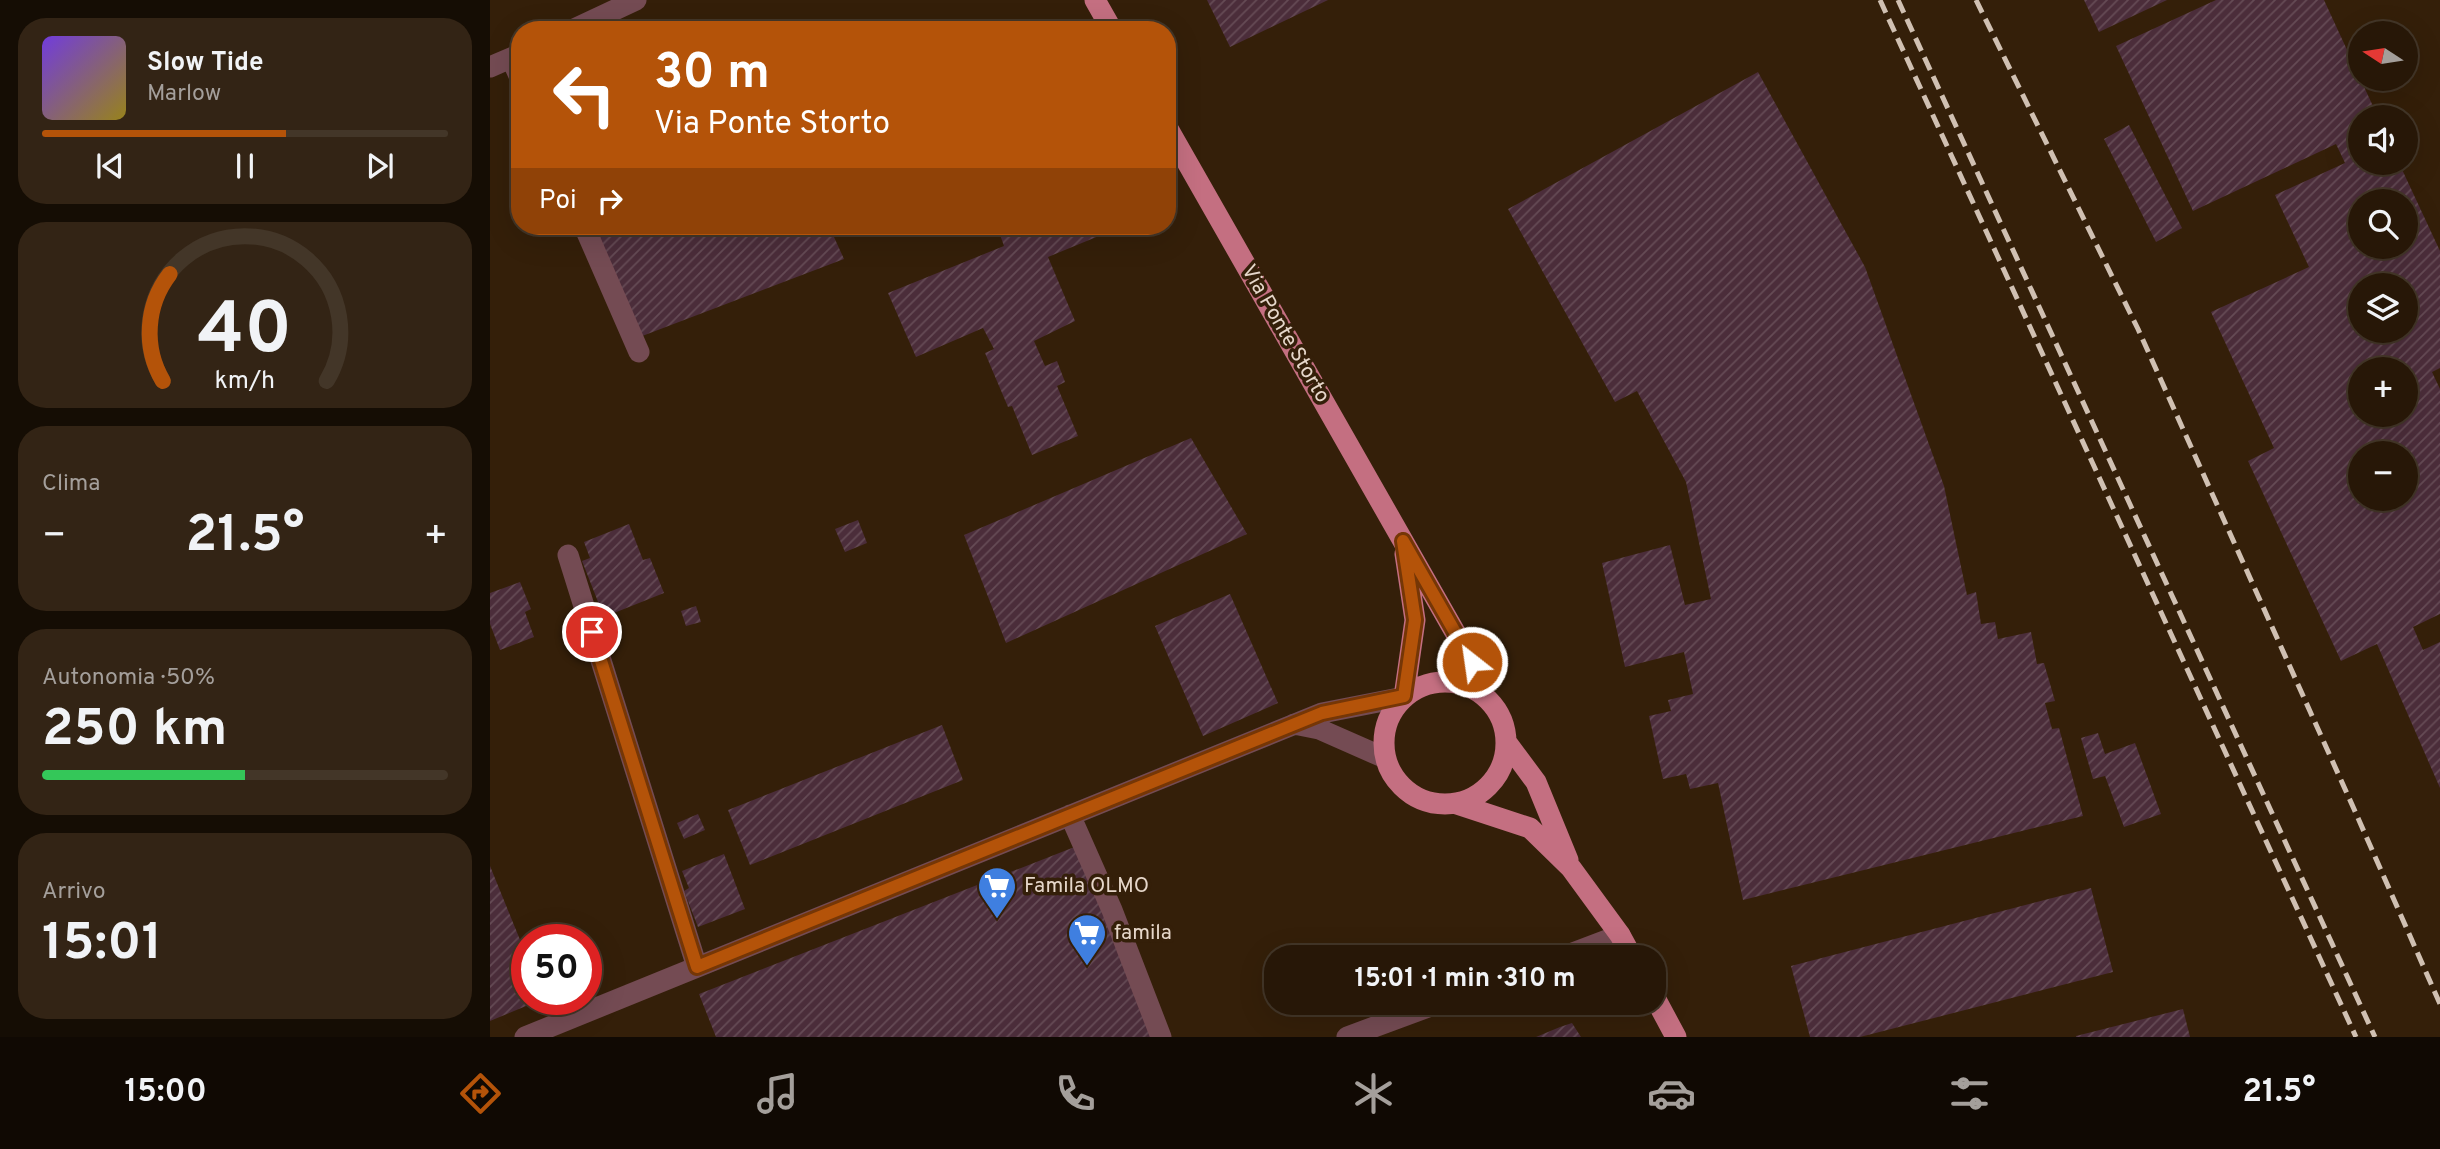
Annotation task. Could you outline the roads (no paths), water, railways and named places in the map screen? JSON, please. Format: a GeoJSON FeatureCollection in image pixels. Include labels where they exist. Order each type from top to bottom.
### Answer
{"type":"FeatureCollection","features":[{"type":"Feature","properties":{"kind":"main road"},"geometry":{"type":"LineString","coordinates":[[1095,0],[1107,21]]}},
{"type":"Feature","properties":{"kind":"main road","name":"Via Ponte Storto"},"geometry":{"type":"LineString","coordinates":[[1176,143],[1472,662],[1472,688]]}},
{"type":"Feature","properties":{"kind":"main road","name":"Via Ponte Storto"},"geometry":{"type":"LineString","coordinates":[[1385,758],[1383,741],[1386,724],[1393,709],[1404,696],[1415,620],[1403,541]]}},
{"type":"Feature","properties":{"kind":"main road"},"geometry":{"type":"LineString","coordinates":[[1385,758],[1392,775],[1404,789],[1420,800],[1438,804],[1457,803],[1476,796],[1492,782],[1503,764],[1507,743],[1504,726],[1497,710],[1472,688],[1453,682],[1433,682],[1404,696]]}},
{"type":"Feature","properties":{"kind":"main road"},"geometry":{"type":"LineString","coordinates":[[1507,743],[1536,782],[1571,868]]}},
{"type":"Feature","properties":{"kind":"main road"},"geometry":{"type":"LineString","coordinates":[[1457,803],[1530,828],[1571,868],[1625,945]]}},
{"type":"Feature","properties":{"kind":"main road"},"geometry":{"type":"LineString","coordinates":[[1664,1015],[1676,1037]]}},
{"type":"Feature","properties":{"kind":"street"},"geometry":{"type":"LineString","coordinates":[[591,21],[636,0]]}},
{"type":"Feature","properties":{"kind":"street"},"geometry":{"type":"LineString","coordinates":[[490,67],[511,58]]}},
{"type":"Feature","properties":{"kind":"street"},"geometry":{"type":"LineString","coordinates":[[588,235],[639,352]]}},
{"type":"Feature","properties":{"kind":"street"},"geometry":{"type":"LineString","coordinates":[[568,555],[697,967]]}},
{"type":"Feature","properties":{"kind":"street"},"geometry":{"type":"LineString","coordinates":[[525,1037],[1322,713],[1404,696]]}},
{"type":"Feature","properties":{"kind":"street"},"geometry":{"type":"LineString","coordinates":[[1294,724],[1320,729],[1385,758]]}},
{"type":"Feature","properties":{"kind":"street"},"geometry":{"type":"LineString","coordinates":[[1070,815],[1112,910],[1161,1037]]}},
{"type":"Feature","properties":{"kind":"street"},"geometry":{"type":"LineString","coordinates":[[1594,945],[1620,935]]}},
{"type":"Feature","properties":{"kind":"street"},"geometry":{"type":"LineString","coordinates":[[1347,1037],[1407,1015]]}},
{"type":"Feature","properties":{"kind":"railway"},"geometry":{"type":"LineString","coordinates":[[1880,0],[2356,1037]]}},
{"type":"Feature","properties":{"kind":"railway"},"geometry":{"type":"LineString","coordinates":[[1898,0],[2375,1037]]}},
{"type":"Feature","properties":{"kind":"railway"},"geometry":{"type":"LineString","coordinates":[[1976,0],[2138,329],[2440,1004]]}},
{"type":"Feature","properties":{"kind":"place","name":"Famila OLMO"},"geometry":{"type":"Point","coordinates":[997,920]}},
{"type":"Feature","properties":{"kind":"place","name":"famila"},"geometry":{"type":"Point","coordinates":[1087,967]}}]}
